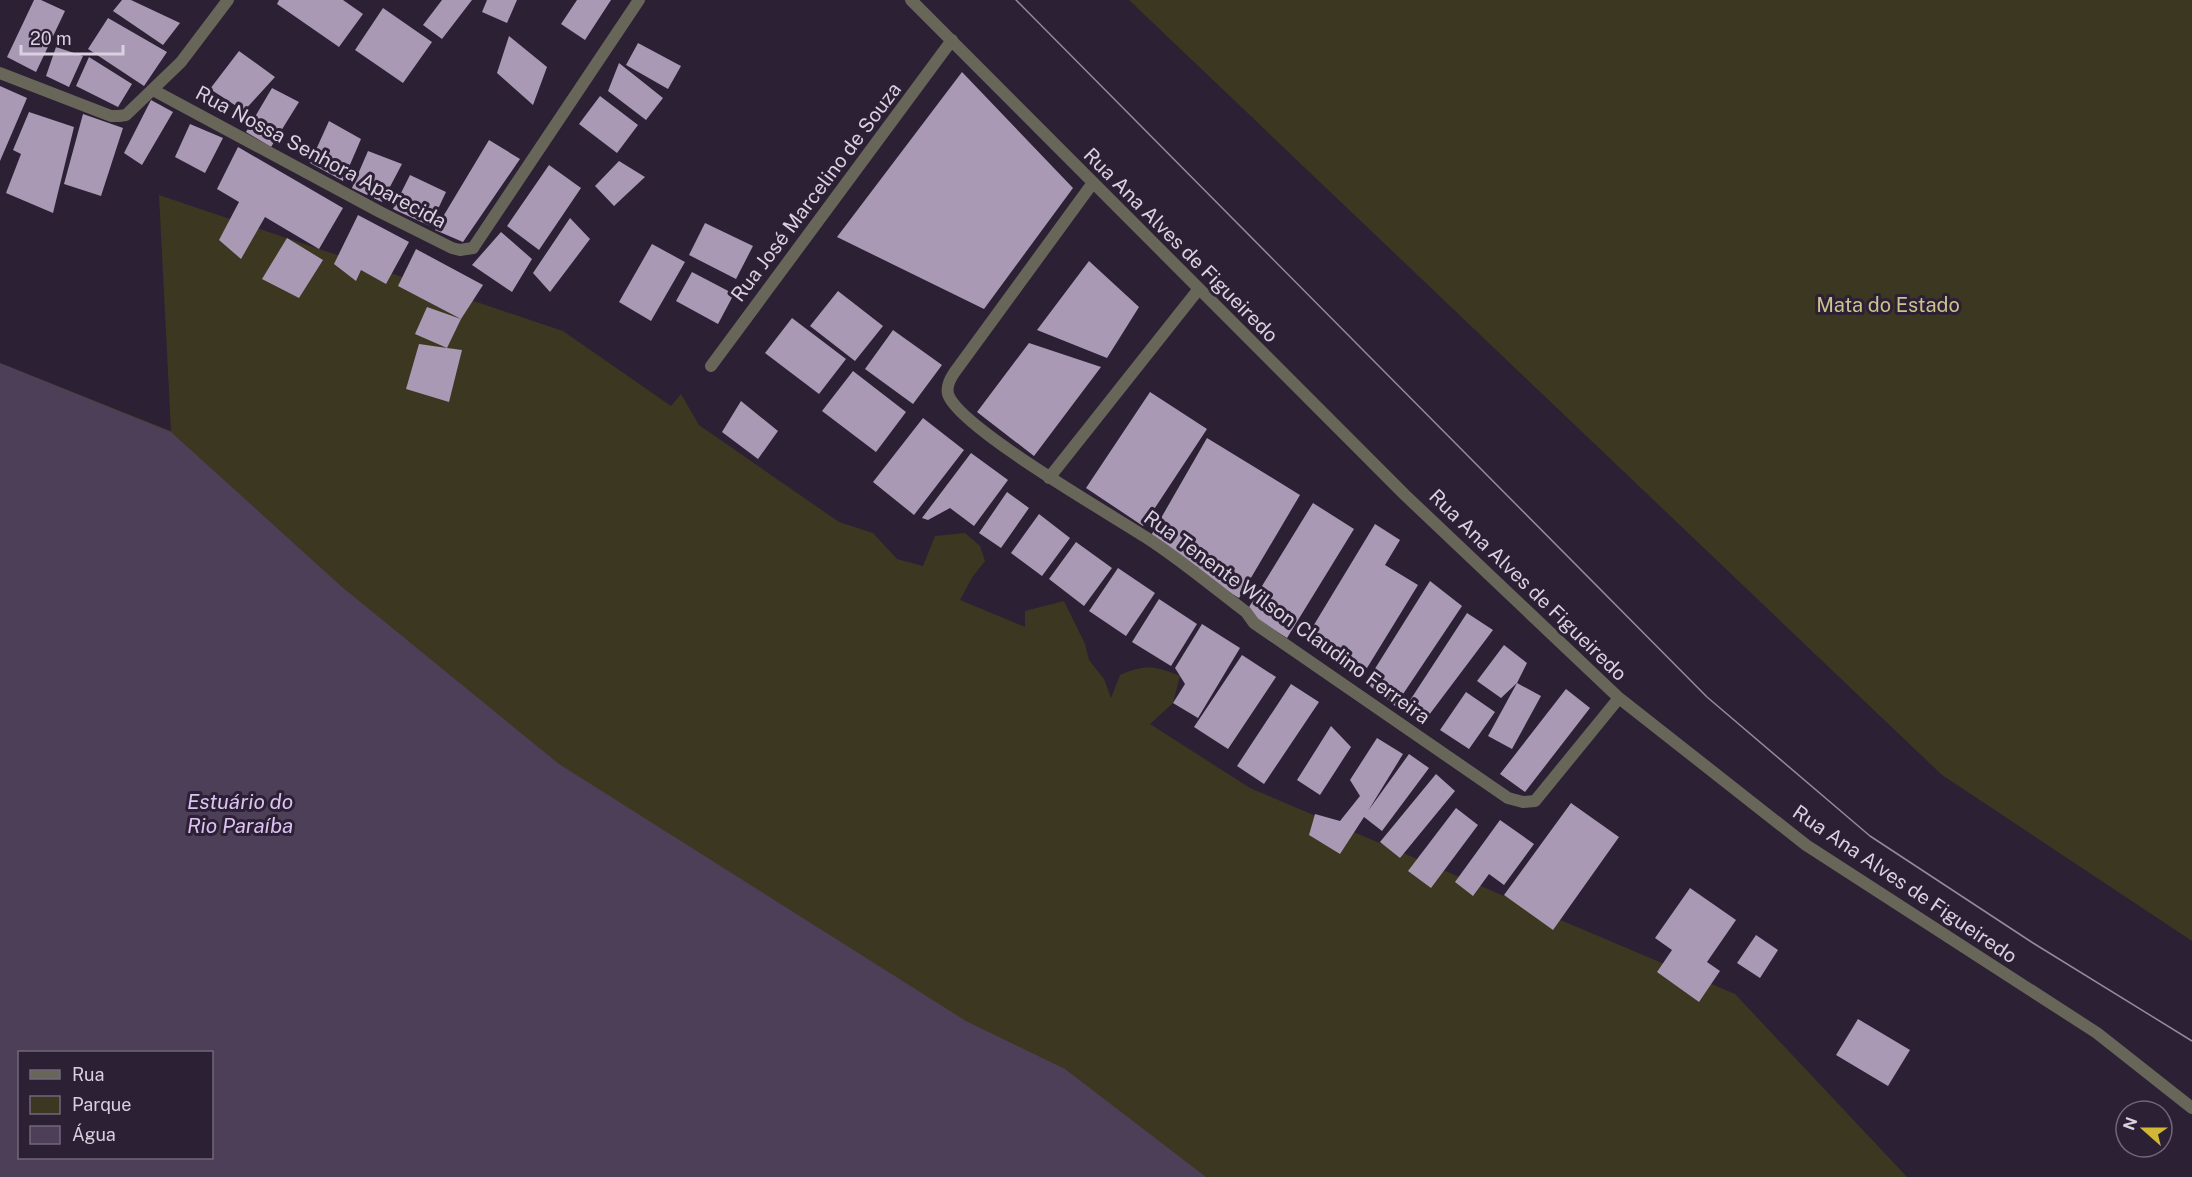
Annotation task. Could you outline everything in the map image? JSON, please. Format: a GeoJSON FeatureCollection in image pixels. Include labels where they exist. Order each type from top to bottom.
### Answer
{"type":"FeatureCollection","features":[{"type":"Feature","properties":{"kind":"street"},"geometry":{"type":"LineString","coordinates":[[0,73],[118,117],[126,115],[181,62],[228,0]]}},
{"type":"Feature","properties":{"kind":"street","name":"Rua Nossa Senhora Aparecida"},"geometry":{"type":"LineString","coordinates":[[153,90],[452,248],[460,250],[473,248],[639,0]]}},
{"type":"Feature","properties":{"kind":"street","name":"Rua Ana Alves de Figueiredo"},"geometry":{"type":"LineString","coordinates":[[911,0],[1092,184],[1405,495],[1619,699],[1806,845],[2097,1033],[2192,1108]]}},
{"type":"Feature","properties":{"kind":"street","name":"Rua José Marcelino de Souza"},"geometry":{"type":"LineString","coordinates":[[711,366],[952,40]]}},
{"type":"Feature","properties":{"kind":"street","name":"Rua Tenente Wilson Claudino Ferreira"},"geometry":{"type":"LineString","coordinates":[[1092,184],[948,384],[948,395],[969,420],[1049,478],[1149,539],[1246,612],[1254,622],[1508,798],[1523,802],[1535,801],[1619,699]]}},
{"type":"Feature","properties":{"kind":"street"},"geometry":{"type":"LineString","coordinates":[[1049,478],[1198,290]]}},
{"type":"Feature","properties":{"kind":"green space","name":"Mata do Estado"},"geometry":{"type":"Polygon","coordinates":[[[1129,0],[2192,0],[2192,941],[1942,775],[1129,0]]]}},
{"type":"Feature","properties":{"kind":"green space"},"geometry":{"type":"Polygon","coordinates":[[[159,195],[563,331],[671,406],[681,394],[699,425],[839,522],[873,533],[897,559],[923,566],[935,536],[965,533],[980,546],[985,561],[973,576],[960,600],[1025,627],[1025,611],[1064,601],[1085,644],[1089,660],[1104,679],[1111,698],[1120,675],[1129,671],[1150,668],[1180,676],[1173,703],[1150,724],[1250,788],[1735,994],[1907,1177],[61,1177],[213,1159],[213,1051],[20,1051],[0,363],[171,431],[159,195]]]}},
{"type":"Feature","properties":{"kind":"water","name":"Estuário do Rio Paraíba"},"geometry":{"type":"Polygon","coordinates":[[[0,363],[171,432],[342,587],[559,764],[966,1021],[1065,1069],[1206,1177],[0,1177],[0,363]]]}},
{"type":"Feature","properties":{"kind":"building"},"geometry":{"type":"Polygon","coordinates":[[[34,0],[41,0],[65,11],[36,72],[7,57],[34,0]]]}},
{"type":"Feature","properties":{"kind":"building"},"geometry":{"type":"Polygon","coordinates":[[[122,0],[131,0],[180,23],[163,45],[113,11],[122,0]]]}},
{"type":"Feature","properties":{"kind":"building"},"geometry":{"type":"Polygon","coordinates":[[[279,0],[343,0],[363,14],[339,47],[277,4],[279,0]]]}},
{"type":"Feature","properties":{"kind":"building"},"geometry":{"type":"Polygon","coordinates":[[[442,0],[472,0],[442,39],[423,25],[442,0]]]}},
{"type":"Feature","properties":{"kind":"building"},"geometry":{"type":"Polygon","coordinates":[[[487,0],[517,0],[507,23],[482,12],[487,0]]]}},
{"type":"Feature","properties":{"kind":"building"},"geometry":{"type":"Polygon","coordinates":[[[577,0],[611,0],[585,40],[561,24],[577,0]]]}},
{"type":"Feature","properties":{"kind":"building"},"geometry":{"type":"Polygon","coordinates":[[[383,8],[432,42],[403,83],[355,50],[383,8]]]}},
{"type":"Feature","properties":{"kind":"building"},"geometry":{"type":"Polygon","coordinates":[[[108,18],[167,52],[144,86],[88,49],[108,18]]]}},
{"type":"Feature","properties":{"kind":"building"},"geometry":{"type":"Polygon","coordinates":[[[509,36],[547,67],[533,105],[497,73],[509,36]]]}},
{"type":"Feature","properties":{"kind":"building"},"geometry":{"type":"Polygon","coordinates":[[[638,43],[681,66],[668,89],[626,65],[638,43]]]}},
{"type":"Feature","properties":{"kind":"building"},"geometry":{"type":"Polygon","coordinates":[[[56,47],[83,56],[69,87],[46,76],[56,47]]]}},
{"type":"Feature","properties":{"kind":"building"},"geometry":{"type":"Polygon","coordinates":[[[239,51],[275,77],[244,111],[210,89],[239,51]]]}},
{"type":"Feature","properties":{"kind":"building"},"geometry":{"type":"Polygon","coordinates":[[[89,57],[132,84],[118,107],[76,86],[89,57]]]}},
{"type":"Feature","properties":{"kind":"building"},"geometry":{"type":"Polygon","coordinates":[[[619,63],[663,98],[646,120],[608,91],[619,63]]]}},
{"type":"Feature","properties":{"kind":"building"},"geometry":{"type":"Polygon","coordinates":[[[962,72],[1073,188],[984,309],[837,237],[962,72]]]}},
{"type":"Feature","properties":{"kind":"building"},"geometry":{"type":"Polygon","coordinates":[[[0,86],[27,98],[0,161],[0,86]]]}},
{"type":"Feature","properties":{"kind":"building"},"geometry":{"type":"Polygon","coordinates":[[[272,88],[299,102],[271,147],[246,132],[272,88]]]}},
{"type":"Feature","properties":{"kind":"building"},"geometry":{"type":"Polygon","coordinates":[[[600,96],[638,125],[617,153],[579,124],[600,96]]]}},
{"type":"Feature","properties":{"kind":"building"},"geometry":{"type":"Polygon","coordinates":[[[151,100],[173,112],[142,165],[124,153],[151,100]]]}},
{"type":"Feature","properties":{"kind":"building"},"geometry":{"type":"Polygon","coordinates":[[[29,112],[74,127],[53,213],[6,193],[21,154],[13,150],[29,112]]]}},
{"type":"Feature","properties":{"kind":"building"},"geometry":{"type":"Polygon","coordinates":[[[83,114],[123,128],[101,196],[64,184],[83,114]]]}},
{"type":"Feature","properties":{"kind":"building"},"geometry":{"type":"Polygon","coordinates":[[[329,121],[361,139],[343,181],[310,163],[329,121]]]}},
{"type":"Feature","properties":{"kind":"building"},"geometry":{"type":"Polygon","coordinates":[[[190,124],[223,138],[205,173],[175,157],[190,124]]]}},
{"type":"Feature","properties":{"kind":"building"},"geometry":{"type":"Polygon","coordinates":[[[489,140],[520,159],[463,242],[435,230],[489,140]]]}},
{"type":"Feature","properties":{"kind":"building"},"geometry":{"type":"Polygon","coordinates":[[[238,147],[343,208],[319,249],[265,217],[241,259],[219,240],[239,202],[217,189],[238,147]]]}},
{"type":"Feature","properties":{"kind":"building"},"geometry":{"type":"Polygon","coordinates":[[[368,151],[402,164],[382,202],[352,188],[368,151]]]}},
{"type":"Feature","properties":{"kind":"building"},"geometry":{"type":"Polygon","coordinates":[[[619,161],[645,177],[614,206],[595,186],[619,161]]]}},
{"type":"Feature","properties":{"kind":"building"},"geometry":{"type":"Polygon","coordinates":[[[549,165],[581,188],[539,250],[507,226],[549,165]]]}},
{"type":"Feature","properties":{"kind":"building"},"geometry":{"type":"Polygon","coordinates":[[[410,175],[446,192],[430,226],[393,209],[410,175]]]}},
{"type":"Feature","properties":{"kind":"building"},"geometry":{"type":"Polygon","coordinates":[[[358,215],[409,242],[386,284],[361,270],[356,281],[334,264],[358,215]]]}},
{"type":"Feature","properties":{"kind":"building"},"geometry":{"type":"Polygon","coordinates":[[[570,218],[590,239],[550,292],[533,273],[570,218]]]}},
{"type":"Feature","properties":{"kind":"building"},"geometry":{"type":"Polygon","coordinates":[[[705,223],[753,246],[736,279],[689,255],[705,223]]]}},
{"type":"Feature","properties":{"kind":"building"},"geometry":{"type":"Polygon","coordinates":[[[501,232],[532,259],[512,292],[472,265],[501,232]]]}},
{"type":"Feature","properties":{"kind":"building"},"geometry":{"type":"Polygon","coordinates":[[[287,238],[323,260],[299,298],[262,279],[287,238]]]}},
{"type":"Feature","properties":{"kind":"building"},"geometry":{"type":"Polygon","coordinates":[[[652,244],[685,262],[651,321],[619,302],[652,244]]]}},
{"type":"Feature","properties":{"kind":"building"},"geometry":{"type":"Polygon","coordinates":[[[416,249],[483,285],[461,319],[398,286],[416,249]]]}},
{"type":"Feature","properties":{"kind":"building"},"geometry":{"type":"Polygon","coordinates":[[[1089,261],[1139,307],[1107,358],[1037,330],[1089,261]]]}},
{"type":"Feature","properties":{"kind":"building"},"geometry":{"type":"Polygon","coordinates":[[[692,272],[734,294],[718,324],[676,301],[692,272]]]}},
{"type":"Feature","properties":{"kind":"building"},"geometry":{"type":"Polygon","coordinates":[[[838,291],[883,326],[855,361],[810,326],[838,291]]]}},
{"type":"Feature","properties":{"kind":"building"},"geometry":{"type":"Polygon","coordinates":[[[427,307],[461,319],[447,348],[415,334],[427,307]]]}},
{"type":"Feature","properties":{"kind":"building"},"geometry":{"type":"Polygon","coordinates":[[[792,318],[846,359],[819,394],[765,353],[792,318]]]}},
{"type":"Feature","properties":{"kind":"building"},"geometry":{"type":"Polygon","coordinates":[[[893,330],[942,365],[913,404],[865,369],[893,330]]]}},
{"type":"Feature","properties":{"kind":"building"},"geometry":{"type":"Polygon","coordinates":[[[1029,343],[1101,367],[1034,456],[977,412],[1029,343]]]}},
{"type":"Feature","properties":{"kind":"building"},"geometry":{"type":"Polygon","coordinates":[[[419,344],[462,350],[449,402],[406,389],[419,344]]]}},
{"type":"Feature","properties":{"kind":"building"},"geometry":{"type":"Polygon","coordinates":[[[853,371],[906,412],[876,452],[822,411],[853,371]]]}},
{"type":"Feature","properties":{"kind":"building"},"geometry":{"type":"Polygon","coordinates":[[[1150,392],[1207,429],[1143,526],[1086,488],[1150,392]]]}},
{"type":"Feature","properties":{"kind":"building"},"geometry":{"type":"Polygon","coordinates":[[[741,401],[778,431],[758,459],[722,432],[741,401]]]}},
{"type":"Feature","properties":{"kind":"building"},"geometry":{"type":"Polygon","coordinates":[[[923,418],[964,450],[914,515],[873,482],[923,418]]]}},
{"type":"Feature","properties":{"kind":"building"},"geometry":{"type":"Polygon","coordinates":[[[1207,438],[1300,495],[1239,598],[1194,571],[1199,568],[1149,539],[1207,438]]]}},
{"type":"Feature","properties":{"kind":"building"},"geometry":{"type":"Polygon","coordinates":[[[971,453],[1008,480],[974,526],[950,508],[928,520],[922,518],[971,453]]]}},
{"type":"Feature","properties":{"kind":"building"},"geometry":{"type":"Polygon","coordinates":[[[1007,492],[1029,508],[1001,548],[979,533],[1007,492]]]}},
{"type":"Feature","properties":{"kind":"building"},"geometry":{"type":"Polygon","coordinates":[[[1313,503],[1354,529],[1287,638],[1246,612],[1313,503]]]}},
{"type":"Feature","properties":{"kind":"building"},"geometry":{"type":"Polygon","coordinates":[[[1039,514],[1070,538],[1042,576],[1011,553],[1039,514]]]}},
{"type":"Feature","properties":{"kind":"building"},"geometry":{"type":"Polygon","coordinates":[[[1375,524],[1400,540],[1385,565],[1418,585],[1367,668],[1309,633],[1375,524]]]}},
{"type":"Feature","properties":{"kind":"building"},"geometry":{"type":"Polygon","coordinates":[[[1076,542],[1112,568],[1084,606],[1049,579],[1076,542]]]}},
{"type":"Feature","properties":{"kind":"building"},"geometry":{"type":"Polygon","coordinates":[[[1118,568],[1155,593],[1126,636],[1089,611],[1118,568]]]}},
{"type":"Feature","properties":{"kind":"building"},"geometry":{"type":"Polygon","coordinates":[[[1430,581],[1462,606],[1395,706],[1366,683],[1430,581]]]}},
{"type":"Feature","properties":{"kind":"building"},"geometry":{"type":"Polygon","coordinates":[[[1159,599],[1197,624],[1171,666],[1132,642],[1159,599]]]}},
{"type":"Feature","properties":{"kind":"building"},"geometry":{"type":"Polygon","coordinates":[[[1467,613],[1493,630],[1423,723],[1405,708],[1467,613]]]}},
{"type":"Feature","properties":{"kind":"building"},"geometry":{"type":"Polygon","coordinates":[[[1202,624],[1240,648],[1198,718],[1173,703],[1185,684],[1175,668],[1202,624]]]}},
{"type":"Feature","properties":{"kind":"building"},"geometry":{"type":"Polygon","coordinates":[[[1504,645],[1527,663],[1517,683],[1501,698],[1477,681],[1504,645]]]}},
{"type":"Feature","properties":{"kind":"building"},"geometry":{"type":"Polygon","coordinates":[[[1242,655],[1276,677],[1228,749],[1194,727],[1242,655]]]}},
{"type":"Feature","properties":{"kind":"building"},"geometry":{"type":"Polygon","coordinates":[[[1517,683],[1541,696],[1512,749],[1488,736],[1517,683]]]}},
{"type":"Feature","properties":{"kind":"building"},"geometry":{"type":"Polygon","coordinates":[[[1291,684],[1319,702],[1264,784],[1237,766],[1291,684]]]}},
{"type":"Feature","properties":{"kind":"building"},"geometry":{"type":"Polygon","coordinates":[[[1566,689],[1590,708],[1525,792],[1500,774],[1566,689]]]}},
{"type":"Feature","properties":{"kind":"building"},"geometry":{"type":"Polygon","coordinates":[[[1466,692],[1495,712],[1469,749],[1440,730],[1466,692]]]}},
{"type":"Feature","properties":{"kind":"building"},"geometry":{"type":"Polygon","coordinates":[[[1331,726],[1351,747],[1320,795],[1297,780],[1331,726]]]}},
{"type":"Feature","properties":{"kind":"building"},"geometry":{"type":"Polygon","coordinates":[[[1377,738],[1403,754],[1368,811],[1409,754],[1429,768],[1382,831],[1364,817],[1340,854],[1309,835],[1315,814],[1340,821],[1360,796],[1350,780],[1377,738]]]}},
{"type":"Feature","properties":{"kind":"building"},"geometry":{"type":"Polygon","coordinates":[[[1436,774],[1455,791],[1400,858],[1380,842],[1436,774]]]}},
{"type":"Feature","properties":{"kind":"building"},"geometry":{"type":"Polygon","coordinates":[[[1571,803],[1619,837],[1553,930],[1504,895],[1571,803]]]}},
{"type":"Feature","properties":{"kind":"building"},"geometry":{"type":"Polygon","coordinates":[[[1456,808],[1478,825],[1431,888],[1408,871],[1456,808]]]}},
{"type":"Feature","properties":{"kind":"building"},"geometry":{"type":"Polygon","coordinates":[[[1500,820],[1534,844],[1504,885],[1489,874],[1473,896],[1455,882],[1500,820]]]}},
{"type":"Feature","properties":{"kind":"building"},"geometry":{"type":"Polygon","coordinates":[[[1690,888],[1736,920],[1707,962],[1720,971],[1699,1002],[1657,972],[1672,950],[1655,938],[1690,888]]]}},
{"type":"Feature","properties":{"kind":"building"},"geometry":{"type":"Polygon","coordinates":[[[1756,935],[1778,950],[1760,978],[1737,963],[1756,935]]]}},
{"type":"Feature","properties":{"kind":"building"},"geometry":{"type":"Polygon","coordinates":[[[1858,1019],[1910,1050],[1888,1086],[1836,1055],[1858,1019]]]}},
{"type":"Feature","properties":{"kind":"tram line"},"geometry":{"type":"LineString","coordinates":[[1016,0],[1707,697],[1870,836],[2033,943],[2192,1041]]}}]}
